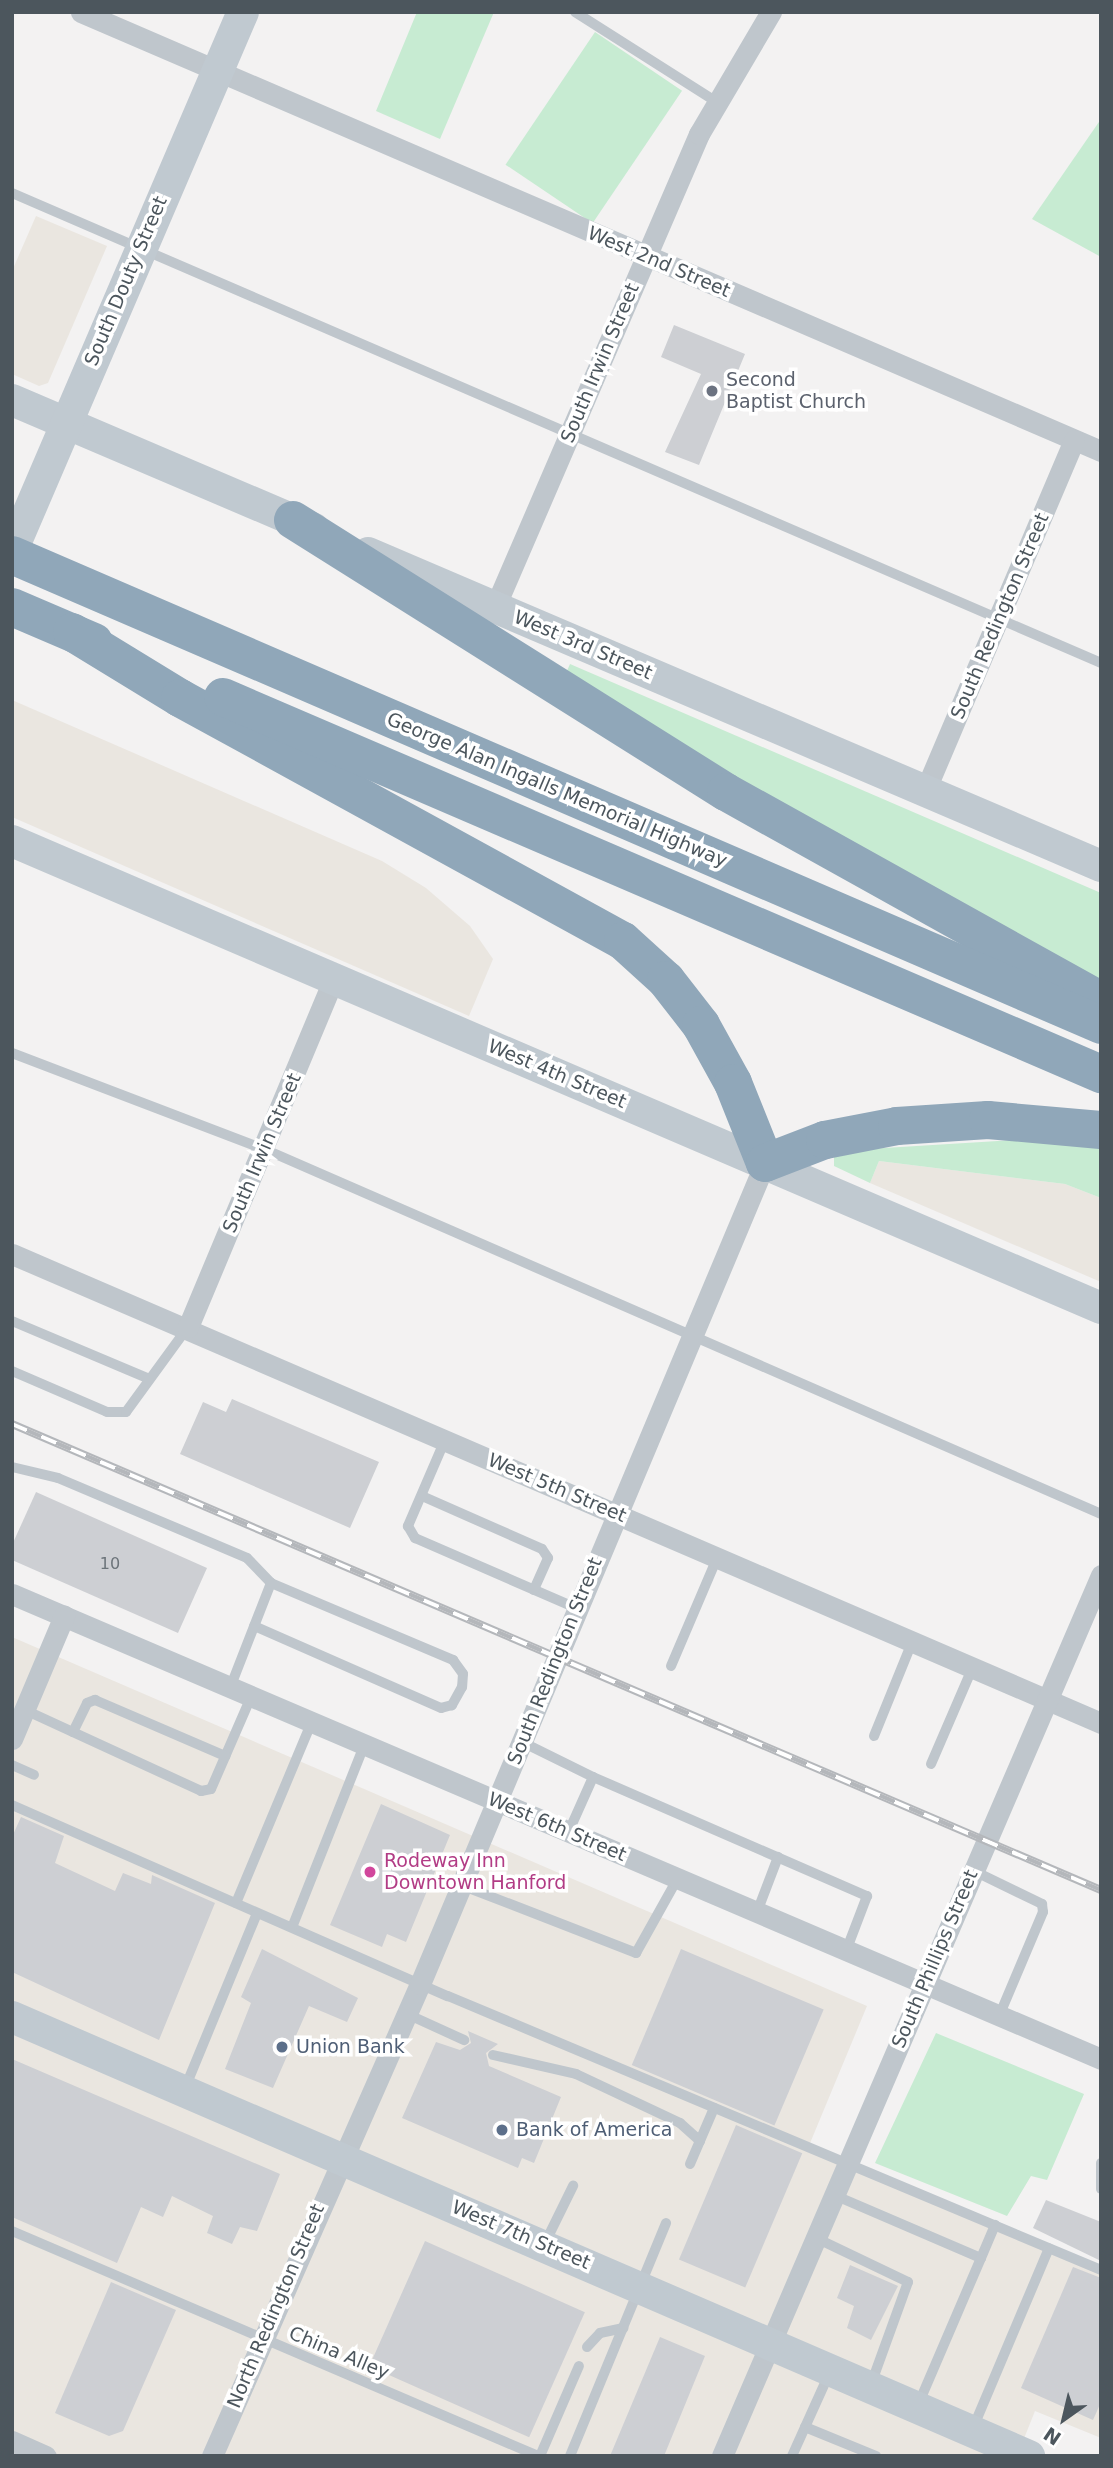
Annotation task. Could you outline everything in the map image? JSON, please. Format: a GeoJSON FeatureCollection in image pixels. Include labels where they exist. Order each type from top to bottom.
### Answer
{"type":"FeatureCollection","features":[{"type":"Feature","properties":{"kind":"highway"},"geometry":{"type":"LineString","coordinates":[[293,520],[726,792],[1101,1001]]}},
{"type":"Feature","properties":{"kind":"highway","name":"George Alan Ingalls Memorial Highway"},"geometry":{"type":"LineString","coordinates":[[12,553],[1101,1025]]}},
{"type":"Feature","properties":{"kind":"highway"},"geometry":{"type":"LineString","coordinates":[[12,607],[1101,1074]]}},
{"type":"Feature","properties":{"kind":"highway"},"geometry":{"type":"LineString","coordinates":[[72,632],[180,698],[623,941],[666,980],[701,1026],[733,1083],[765,1163],[825,1140],[897,1126],[988,1120],[1101,1130]]}},
{"type":"Feature","properties":{"kind":"main road","name":"South Douty Street"},"geometry":{"type":"LineString","coordinates":[[12,553],[140,247],[243,12]]}},
{"type":"Feature","properties":{"kind":"main road","name":"West 3rd Street"},"geometry":{"type":"LineString","coordinates":[[12,400],[1101,866]]}},
{"type":"Feature","properties":{"kind":"main road","name":"West 4th Street"},"geometry":{"type":"LineString","coordinates":[[12,841],[1101,1308]]}},
{"type":"Feature","properties":{"kind":"main road","name":"West 7th Street"},"geometry":{"type":"LineString","coordinates":[[12,2017],[870,2386],[988,2443],[1029,2456]]}},
{"type":"Feature","properties":{"kind":"street","name":"West 2nd Street"},"geometry":{"type":"LineString","coordinates":[[81,12],[1101,452]]}},
{"type":"Feature","properties":{"kind":"street","name":"South Irwin Street"},"geometry":{"type":"LineString","coordinates":[[495,607],[645,256],[715,101],[771,12]]}},
{"type":"Feature","properties":{"kind":"street","name":"South Redington Street"},"geometry":{"type":"LineString","coordinates":[[925,791],[1074,440]]}},
{"type":"Feature","properties":{"kind":"street","name":"South Irwin Street"},"geometry":{"type":"LineString","coordinates":[[188,1327],[334,978]]}},
{"type":"Feature","properties":{"kind":"street","name":"South Redington Street"},"geometry":{"type":"LineString","coordinates":[[342,2157],[420,1984],[616,1513],[696,1334],[765,1163]]}},
{"type":"Feature","properties":{"kind":"street","name":"West 5th Street"},"geometry":{"type":"LineString","coordinates":[[12,1254],[188,1327],[616,1513],[911,1645],[1101,1723]]}},
{"type":"Feature","properties":{"kind":"street","name":"South Phillips Street"},"geometry":{"type":"LineString","coordinates":[[722,2456],[972,1870],[1101,1576]]}},
{"type":"Feature","properties":{"kind":"street","name":"West 6th Street"},"geometry":{"type":"LineString","coordinates":[[12,1594],[311,1724],[569,1831],[1101,2059]]}},
{"type":"Feature","properties":{"kind":"street"},"geometry":{"type":"LineString","coordinates":[[12,1739],[64,1616]]}},
{"type":"Feature","properties":{"kind":"street","name":"North Redington Street"},"geometry":{"type":"LineString","coordinates":[[212,2456],[342,2157]]}},
{"type":"Feature","properties":{"kind":"street"},"geometry":{"type":"LineString","coordinates":[[12,2441],[46,2456]]}},
{"type":"Feature","properties":{"kind":"lane"},"geometry":{"type":"LineString","coordinates":[[575,12],[715,101]]}},
{"type":"Feature","properties":{"kind":"lane"},"geometry":{"type":"LineString","coordinates":[[12,193],[569,436],[1101,663]]}},
{"type":"Feature","properties":{"kind":"lane"},"geometry":{"type":"LineString","coordinates":[[12,1053],[264,1149],[696,1334],[1101,1514]]}},
{"type":"Feature","properties":{"kind":"lane"},"geometry":{"type":"LineString","coordinates":[[12,1321],[147,1378]]}},
{"type":"Feature","properties":{"kind":"lane"},"geometry":{"type":"LineString","coordinates":[[12,1371],[107,1412],[126,1412],[147,1378],[188,1327]]}},
{"type":"Feature","properties":{"kind":"lane"},"geometry":{"type":"LineString","coordinates":[[445,1440],[408,1526],[415,1538],[576,1608]]}},
{"type":"Feature","properties":{"kind":"lane"},"geometry":{"type":"LineString","coordinates":[[12,1467],[58,1478],[247,1558],[271,1583],[453,1660],[463,1674],[461,1687],[452,1705],[441,1707],[254,1626]]}},
{"type":"Feature","properties":{"kind":"lane"},"geometry":{"type":"LineString","coordinates":[[422,1496],[542,1549],[548,1558],[534,1590]]}},
{"type":"Feature","properties":{"kind":"lane"},"geometry":{"type":"LineString","coordinates":[[671,1666],[718,1558]]}},
{"type":"Feature","properties":{"kind":"lane"},"geometry":{"type":"LineString","coordinates":[[229,1688],[271,1583]]}},
{"type":"Feature","properties":{"kind":"lane"},"geometry":{"type":"LineString","coordinates":[[874,1736],[911,1645]]}},
{"type":"Feature","properties":{"kind":"lane"},"geometry":{"type":"LineString","coordinates":[[931,1764],[972,1669]]}},
{"type":"Feature","properties":{"kind":"lane"},"geometry":{"type":"LineString","coordinates":[[25,1710],[201,1791],[211,1789],[251,1697]]}},
{"type":"Feature","properties":{"kind":"lane"},"geometry":{"type":"LineString","coordinates":[[73,1732],[86,1703],[95,1700],[225,1756]]}},
{"type":"Feature","properties":{"kind":"lane"},"geometry":{"type":"LineString","coordinates":[[236,1903],[311,1724]]}},
{"type":"Feature","properties":{"kind":"lane"},"geometry":{"type":"LineString","coordinates":[[522,1742],[593,1777],[867,1896],[846,1951]]}},
{"type":"Feature","properties":{"kind":"lane"},"geometry":{"type":"LineString","coordinates":[[293,1925],[364,1746]]}},
{"type":"Feature","properties":{"kind":"lane"},"geometry":{"type":"LineString","coordinates":[[12,1765],[34,1775]]}},
{"type":"Feature","properties":{"kind":"lane"},"geometry":{"type":"LineString","coordinates":[[569,1831],[593,1777]]}},
{"type":"Feature","properties":{"kind":"lane"},"geometry":{"type":"LineString","coordinates":[[12,1805],[257,1913],[293,1925],[420,1984],[1101,2270]]}},
{"type":"Feature","properties":{"kind":"lane"},"geometry":{"type":"LineString","coordinates":[[757,1912],[778,1857]]}},
{"type":"Feature","properties":{"kind":"lane"},"geometry":{"type":"LineString","coordinates":[[972,1870],[1042,1904],[1043,1912],[999,2016]]}},
{"type":"Feature","properties":{"kind":"lane"},"geometry":{"type":"LineString","coordinates":[[461,1885],[636,1953],[678,1878]]}},
{"type":"Feature","properties":{"kind":"lane"},"geometry":{"type":"LineString","coordinates":[[184,2090],[257,1913]]}},
{"type":"Feature","properties":{"kind":"lane"},"geometry":{"type":"LineString","coordinates":[[407,2014],[464,2040]]}},
{"type":"Feature","properties":{"kind":"lane"},"geometry":{"type":"LineString","coordinates":[[493,2055],[576,2074],[680,2123],[700,2141]]}},
{"type":"Feature","properties":{"kind":"lane"},"geometry":{"type":"LineString","coordinates":[[690,2164],[714,2108]]}},
{"type":"Feature","properties":{"kind":"lane"},"geometry":{"type":"LineString","coordinates":[[1101,2163],[1101,2189]]}},
{"type":"Feature","properties":{"kind":"lane"},"geometry":{"type":"LineString","coordinates":[[544,2245],[573,2186]]}},
{"type":"Feature","properties":{"kind":"lane"},"geometry":{"type":"LineString","coordinates":[[834,2195],[981,2258]]}},
{"type":"Feature","properties":{"kind":"lane"},"geometry":{"type":"LineString","coordinates":[[570,2456],[666,2223]]}},
{"type":"Feature","properties":{"kind":"lane"},"geometry":{"type":"LineString","coordinates":[[917,2407],[995,2225]]}},
{"type":"Feature","properties":{"kind":"lane","name":"China Alley"},"geometry":{"type":"LineString","coordinates":[[12,2231],[539,2456]]}},
{"type":"Feature","properties":{"kind":"lane"},"geometry":{"type":"LineString","coordinates":[[816,2238],[908,2282],[870,2386]]}},
{"type":"Feature","properties":{"kind":"lane"},"geometry":{"type":"LineString","coordinates":[[988,2443],[1049,2248]]}},
{"type":"Feature","properties":{"kind":"lane"},"geometry":{"type":"LineString","coordinates":[[587,2347],[600,2333],[623,2328]]}},
{"type":"Feature","properties":{"kind":"lane"},"geometry":{"type":"LineString","coordinates":[[539,2456],[579,2366]]}},
{"type":"Feature","properties":{"kind":"lane"},"geometry":{"type":"LineString","coordinates":[[792,2456],[831,2370]]}},
{"type":"Feature","properties":{"kind":"lane"},"geometry":{"type":"LineString","coordinates":[[805,2427],[876,2456]]}},
{"type":"Feature","properties":{"kind":"shaded area"},"geometry":{"type":"Polygon","coordinates":[[[36,216],[107,246],[48,383],[39,386],[12,374],[12,271],[36,216]]]}},
{"type":"Feature","properties":{"kind":"shaded area"},"geometry":{"type":"Polygon","coordinates":[[[12,700],[382,861],[426,888],[470,926],[493,959],[469,1016],[12,817],[12,700]]]}},
{"type":"Feature","properties":{"kind":"shaded area"},"geometry":{"type":"Polygon","coordinates":[[[879,1161],[1065,1184],[1101,1198],[1101,1282],[870,1183],[879,1161]]]}},
{"type":"Feature","properties":{"kind":"shaded area"},"geometry":{"type":"Polygon","coordinates":[[[12,1637],[867,2006],[808,2148],[1101,2273],[1101,2438],[1035,2411],[1017,2456],[12,2456],[12,1637]]]}},
{"type":"Feature","properties":{"kind":"green space"},"geometry":{"type":"Polygon","coordinates":[[[417,12],[494,12],[440,139],[376,111],[417,12]]]}},
{"type":"Feature","properties":{"kind":"green space"},"geometry":{"type":"Polygon","coordinates":[[[595,32],[682,91],[593,223],[506,165],[595,32]]]}},
{"type":"Feature","properties":{"kind":"green space"},"geometry":{"type":"Polygon","coordinates":[[[1101,119],[1101,257],[1032,219],[1101,119]]]}},
{"type":"Feature","properties":{"kind":"green space"},"geometry":{"type":"Polygon","coordinates":[[[570,664],[1101,893],[1101,981],[738,779],[566,673],[570,664]]]}},
{"type":"Feature","properties":{"kind":"green space"},"geometry":{"type":"Polygon","coordinates":[[[1030,1139],[1101,1146],[1101,1198],[1065,1184],[879,1161],[870,1183],[834,1166],[834,1156],[868,1149],[1030,1139]]]}},
{"type":"Feature","properties":{"kind":"green space"},"geometry":{"type":"Polygon","coordinates":[[[936,2033],[1084,2094],[1047,2180],[1031,2176],[1007,2216],[875,2163],[936,2033]]]}},
{"type":"Feature","properties":{"kind":"building","name":"Second Baptist Church"},"geometry":{"type":"Polygon","coordinates":[[[674,325],[745,354],[699,465],[665,452],[701,374],[661,357],[674,325]]]}},
{"type":"Feature","properties":{"kind":"building"},"geometry":{"type":"Polygon","coordinates":[[[232,1399],[379,1462],[350,1528],[180,1454],[203,1402],[226,1412],[232,1399]]]}},
{"type":"Feature","properties":{"kind":"building"},"geometry":{"type":"Polygon","coordinates":[[[36,1492],[207,1568],[178,1633],[12,1560],[12,1545],[36,1492]]]}},
{"type":"Feature","properties":{"kind":"building","name":"Rodeway Inn Downtown Hanford"},"geometry":{"type":"Polygon","coordinates":[[[381,1804],[450,1835],[406,1942],[387,1934],[382,1947],[330,1925],[381,1804]]]}},
{"type":"Feature","properties":{"kind":"building"},"geometry":{"type":"Polygon","coordinates":[[[21,1817],[64,1836],[55,1863],[115,1891],[123,1873],[151,1884],[152,1875],[215,1903],[159,2040],[12,1972],[12,1837],[21,1817]]]}},
{"type":"Feature","properties":{"kind":"building"},"geometry":{"type":"Polygon","coordinates":[[[262,1949],[358,1998],[347,2022],[309,2006],[273,2088],[225,2069],[251,2003],[241,1997],[262,1949]]]}},
{"type":"Feature","properties":{"kind":"building"},"geometry":{"type":"Polygon","coordinates":[[[681,1949],[824,2010],[774,2126],[632,2065],[681,1949]]]}},
{"type":"Feature","properties":{"kind":"building"},"geometry":{"type":"Polygon","coordinates":[[[468,2031],[498,2044],[486,2053],[489,2066],[561,2097],[534,2163],[522,2158],[518,2168],[402,2118],[436,2042],[460,2050],[471,2043],[468,2031]]]}},
{"type":"Feature","properties":{"kind":"building"},"geometry":{"type":"Polygon","coordinates":[[[12,2059],[280,2174],[257,2231],[240,2227],[232,2244],[207,2233],[213,2216],[172,2196],[163,2217],[141,2207],[117,2263],[12,2217],[12,2059]]]}},
{"type":"Feature","properties":{"kind":"building"},"geometry":{"type":"Polygon","coordinates":[[[736,2125],[802,2153],[745,2288],[679,2259],[736,2125]]]}},
{"type":"Feature","properties":{"kind":"building"},"geometry":{"type":"Polygon","coordinates":[[[1046,2200],[1101,2222],[1101,2261],[1033,2228],[1046,2200]]]}},
{"type":"Feature","properties":{"kind":"building"},"geometry":{"type":"Polygon","coordinates":[[[425,2241],[585,2312],[529,2437],[369,2366],[425,2241]]]}},
{"type":"Feature","properties":{"kind":"building"},"geometry":{"type":"Polygon","coordinates":[[[850,2265],[898,2286],[871,2340],[847,2328],[854,2306],[837,2298],[850,2265]]]}},
{"type":"Feature","properties":{"kind":"building"},"geometry":{"type":"Polygon","coordinates":[[[1073,2267],[1101,2278],[1101,2402],[1093,2420],[1021,2388],[1073,2267]]]}},
{"type":"Feature","properties":{"kind":"building"},"geometry":{"type":"Polygon","coordinates":[[[111,2282],[176,2310],[123,2431],[109,2436],[55,2413],[111,2282]]]}},
{"type":"Feature","properties":{"kind":"building"},"geometry":{"type":"Polygon","coordinates":[[[660,2337],[705,2356],[664,2456],[610,2456],[660,2337]]]}},
{"type":"Feature","properties":{"kind":"railway"},"geometry":{"type":"LineString","coordinates":[[12,1424],[1101,1890]]}},
{"type":"Feature","properties":{"kind":"place","name":"Second Baptist Church"},"geometry":{"type":"Point","coordinates":[712,391]}},
{"type":"Feature","properties":{"kind":"place","name":"Rodeway Inn Downtown Hanford"},"geometry":{"type":"Point","coordinates":[370,1872]}},
{"type":"Feature","properties":{"kind":"place","name":"Union Bank"},"geometry":{"type":"Point","coordinates":[282,2047]}},
{"type":"Feature","properties":{"kind":"place","name":"Bank of America"},"geometry":{"type":"Point","coordinates":[502,2130]}}]}
